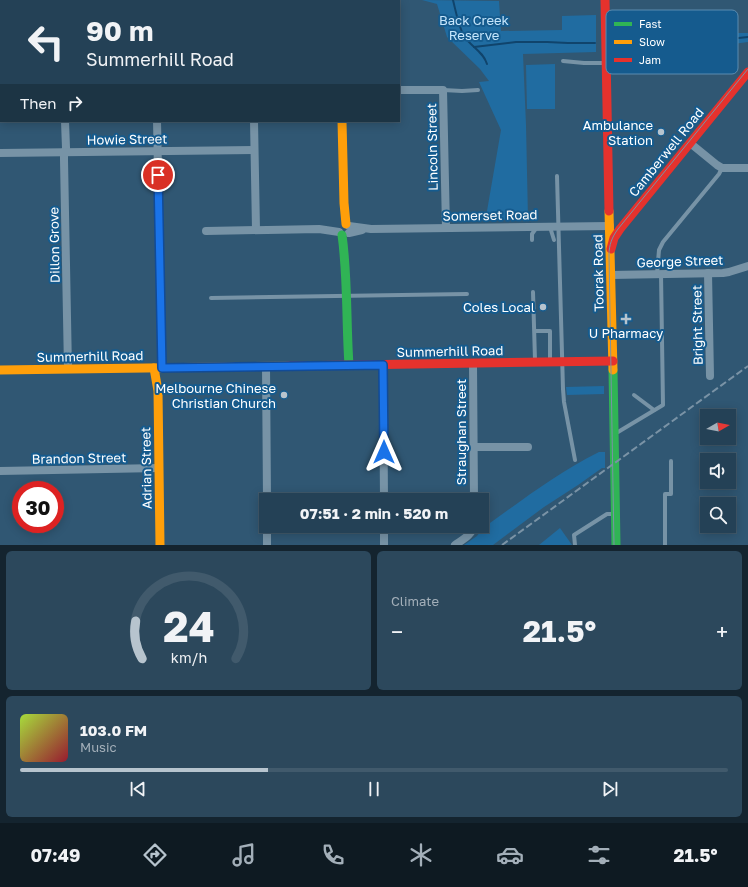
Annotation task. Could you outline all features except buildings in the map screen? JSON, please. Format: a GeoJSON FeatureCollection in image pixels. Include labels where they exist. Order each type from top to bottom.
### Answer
{"type":"FeatureCollection","features":[{"type":"Feature","properties":{"kind":"main road","name":"Toorak Road"},"geometry":{"type":"LineString","coordinates":[[605,0],[606,32]]}},
{"type":"Feature","properties":{"kind":"main road","name":"Camberwell Road"},"geometry":{"type":"LineString","coordinates":[[611,252],[612,243],[616,235],[748,72]]}},
{"type":"Feature","properties":{"kind":"main road","name":"Toorak Road"},"geometry":{"type":"LineString","coordinates":[[607,74],[616,545]]}},
{"type":"Feature","properties":{"kind":"main road"},"geometry":{"type":"LineString","coordinates":[[342,122],[347,365]]}},
{"type":"Feature","properties":{"kind":"main road"},"geometry":{"type":"LineString","coordinates":[[610,210],[612,216],[616,219],[623,220],[629,218]]}},
{"type":"Feature","properties":{"kind":"main road","name":"Summerhill Road"},"geometry":{"type":"LineString","coordinates":[[0,370],[613,361]]}},
{"type":"Feature","properties":{"kind":"main road","name":"Adrian Street"},"geometry":{"type":"LineString","coordinates":[[159,368],[160,545]]}},
{"type":"Feature","properties":{"kind":"street"},"geometry":{"type":"LineString","coordinates":[[400,90],[443,90]]}},
{"type":"Feature","properties":{"kind":"street","name":"Lincoln Street"},"geometry":{"type":"LineString","coordinates":[[443,90],[446,228]]}},
{"type":"Feature","properties":{"kind":"street","name":"Dillon Grove"},"geometry":{"type":"LineString","coordinates":[[65,122],[66,148],[64,160],[68,369]]}},
{"type":"Feature","properties":{"kind":"street"},"geometry":{"type":"LineString","coordinates":[[157,122],[159,368]]}},
{"type":"Feature","properties":{"kind":"street"},"geometry":{"type":"LineString","coordinates":[[254,122],[256,230]]}},
{"type":"Feature","properties":{"kind":"street"},"geometry":{"type":"LineString","coordinates":[[690,143],[722,168],[748,168]]}},
{"type":"Feature","properties":{"kind":"street","name":"Howie Street"},"geometry":{"type":"LineString","coordinates":[[0,153],[254,150]]}},
{"type":"Feature","properties":{"kind":"street","name":"Somerset Road"},"geometry":{"type":"LineString","coordinates":[[206,231],[610,226]]}},
{"type":"Feature","properties":{"kind":"street","name":"George Street"},"geometry":{"type":"LineString","coordinates":[[611,275],[729,272],[748,266]]}},
{"type":"Feature","properties":{"kind":"street","name":"Bright Street"},"geometry":{"type":"LineString","coordinates":[[708,273],[710,376]]}},
{"type":"Feature","properties":{"kind":"street","name":"Straughan Street"},"geometry":{"type":"LineString","coordinates":[[473,364],[474,493]]}},
{"type":"Feature","properties":{"kind":"street"},"geometry":{"type":"LineString","coordinates":[[383,365],[384,493]]}},
{"type":"Feature","properties":{"kind":"street"},"geometry":{"type":"LineString","coordinates":[[266,366],[267,493]]}},
{"type":"Feature","properties":{"kind":"street"},"geometry":{"type":"LineString","coordinates":[[473,447],[528,447]]}},
{"type":"Feature","properties":{"kind":"street","name":"Brandon Street"},"geometry":{"type":"LineString","coordinates":[[0,471],[159,468]]}},
{"type":"Feature","properties":{"kind":"street"},"geometry":{"type":"LineString","coordinates":[[267,533],[267,545]]}},
{"type":"Feature","properties":{"kind":"street"},"geometry":{"type":"LineString","coordinates":[[384,533],[384,545]]}},
{"type":"Feature","properties":{"kind":"street"},"geometry":{"type":"LineString","coordinates":[[455,545],[471,533]]}},
{"type":"Feature","properties":{"kind":"lane"},"geometry":{"type":"LineString","coordinates":[[563,61],[606,63]]}},
{"type":"Feature","properties":{"kind":"lane"},"geometry":{"type":"LineString","coordinates":[[443,90],[478,90]]}},
{"type":"Feature","properties":{"kind":"lane"},"geometry":{"type":"LineString","coordinates":[[614,434],[663,405],[659,274],[660,250],[663,242],[719,174],[722,168]]}},
{"type":"Feature","properties":{"kind":"lane"},"geometry":{"type":"LineString","coordinates":[[554,240],[558,176]]}},
{"type":"Feature","properties":{"kind":"lane"},"geometry":{"type":"LineString","coordinates":[[554,226],[560,287],[564,402],[575,460]]}},
{"type":"Feature","properties":{"kind":"lane"},"geometry":{"type":"LineString","coordinates":[[532,240],[532,234],[537,227]]}},
{"type":"Feature","properties":{"kind":"lane"},"geometry":{"type":"LineString","coordinates":[[533,292],[535,363]]}},
{"type":"Feature","properties":{"kind":"lane"},"geometry":{"type":"LineString","coordinates":[[211,298],[467,294]]}},
{"type":"Feature","properties":{"kind":"lane"},"geometry":{"type":"LineString","coordinates":[[534,331],[550,331],[550,363]]}},
{"type":"Feature","properties":{"kind":"lane"},"geometry":{"type":"LineString","coordinates":[[634,395],[654,410]]}},
{"type":"Feature","properties":{"kind":"lane"},"geometry":{"type":"LineString","coordinates":[[665,545],[665,494],[671,494],[671,461]]}},
{"type":"Feature","properties":{"kind":"lane"},"geometry":{"type":"LineString","coordinates":[[575,545],[574,535],[607,514],[615,514]]}},
{"type":"Feature","properties":{"kind":"green space","name":"Back Creek Reserve"},"geometry":{"type":"Polygon","coordinates":[[[422,0],[499,1],[501,31],[562,30],[562,16],[596,15],[596,52],[523,54],[528,219],[487,220],[487,211],[501,130],[479,82],[489,81],[480,69],[447,37],[437,4],[422,0]]]}},
{"type":"Feature","properties":{"kind":"green space"},"geometry":{"type":"Polygon","coordinates":[[[738,33],[748,33],[748,42],[738,43],[738,33]]]}},
{"type":"Feature","properties":{"kind":"green space"},"geometry":{"type":"Polygon","coordinates":[[[555,64],[555,109],[527,109],[526,65],[555,64]]]}},
{"type":"Feature","properties":{"kind":"green space"},"geometry":{"type":"Polygon","coordinates":[[[604,386],[604,394],[567,395],[566,387],[604,386]]]}},
{"type":"Feature","properties":{"kind":"green space"},"geometry":{"type":"Polygon","coordinates":[[[599,452],[605,452],[605,468],[602,468],[544,507],[493,545],[464,545],[479,533],[489,533],[489,524],[568,469],[599,452]]]}},
{"type":"Feature","properties":{"kind":"green space"},"geometry":{"type":"Polygon","coordinates":[[[560,528],[572,545],[539,545],[560,528]]]}},
{"type":"Feature","properties":{"kind":"waterway"},"geometry":{"type":"LineString","coordinates":[[453,0],[464,36],[480,52],[487,64]]}},
{"type":"Feature","properties":{"kind":"waterway"},"geometry":{"type":"LineString","coordinates":[[738,38],[748,37]]}},
{"type":"Feature","properties":{"kind":"waterway"},"geometry":{"type":"LineString","coordinates":[[474,47],[516,42],[595,43]]}},
{"type":"Feature","properties":{"kind":"tram line"},"geometry":{"type":"LineString","coordinates":[[614,545],[610,244],[618,229],[748,69]]}},
{"type":"Feature","properties":{"kind":"railway"},"geometry":{"type":"LineString","coordinates":[[502,545],[748,366]]}},
{"type":"Feature","properties":{"kind":"traffic: fast"},"geometry":{"type":"LineString","coordinates":[[342,235],[345,267],[349,365]]}},
{"type":"Feature","properties":{"kind":"traffic: fast"},"geometry":{"type":"LineString","coordinates":[[613,370],[616,545]]}},
{"type":"Feature","properties":{"kind":"traffic: slow"},"geometry":{"type":"LineString","coordinates":[[342,122],[346,224]]}},
{"type":"Feature","properties":{"kind":"traffic: slow"},"geometry":{"type":"LineString","coordinates":[[609,211],[613,370]]}},
{"type":"Feature","properties":{"kind":"traffic: slow"},"geometry":{"type":"LineString","coordinates":[[0,370],[288,366]]}},
{"type":"Feature","properties":{"kind":"traffic: slow"},"geometry":{"type":"LineString","coordinates":[[154,368],[158,391],[160,545]]}},
{"type":"Feature","properties":{"kind":"traffic: jam"},"geometry":{"type":"LineString","coordinates":[[605,0],[606,53]]}},
{"type":"Feature","properties":{"kind":"traffic: jam"},"geometry":{"type":"LineString","coordinates":[[611,249],[614,238],[620,229],[748,72]]}},
{"type":"Feature","properties":{"kind":"traffic: jam"},"geometry":{"type":"LineString","coordinates":[[606,74],[609,211]]}},
{"type":"Feature","properties":{"kind":"traffic: jam"},"geometry":{"type":"LineString","coordinates":[[288,366],[613,361]]}},
{"type":"Feature","properties":{"kind":"place","name":"Ambulance Station"},"geometry":{"type":"Point","coordinates":[661,132]}},
{"type":"Feature","properties":{"kind":"place","name":"Coles Local"},"geometry":{"type":"Point","coordinates":[543,307]}},
{"type":"Feature","properties":{"kind":"place","name":"U Pharmacy"},"geometry":{"type":"Point","coordinates":[626,319]}},
{"type":"Feature","properties":{"kind":"place","name":"Melbourne Chinese Christian Church"},"geometry":{"type":"Point","coordinates":[284,395]}},
{"type":"Feature","properties":{"kind":"route"},"geometry":{"type":"LineString","coordinates":[[158,175],[162,368],[383,365],[384,452]]}}]}
